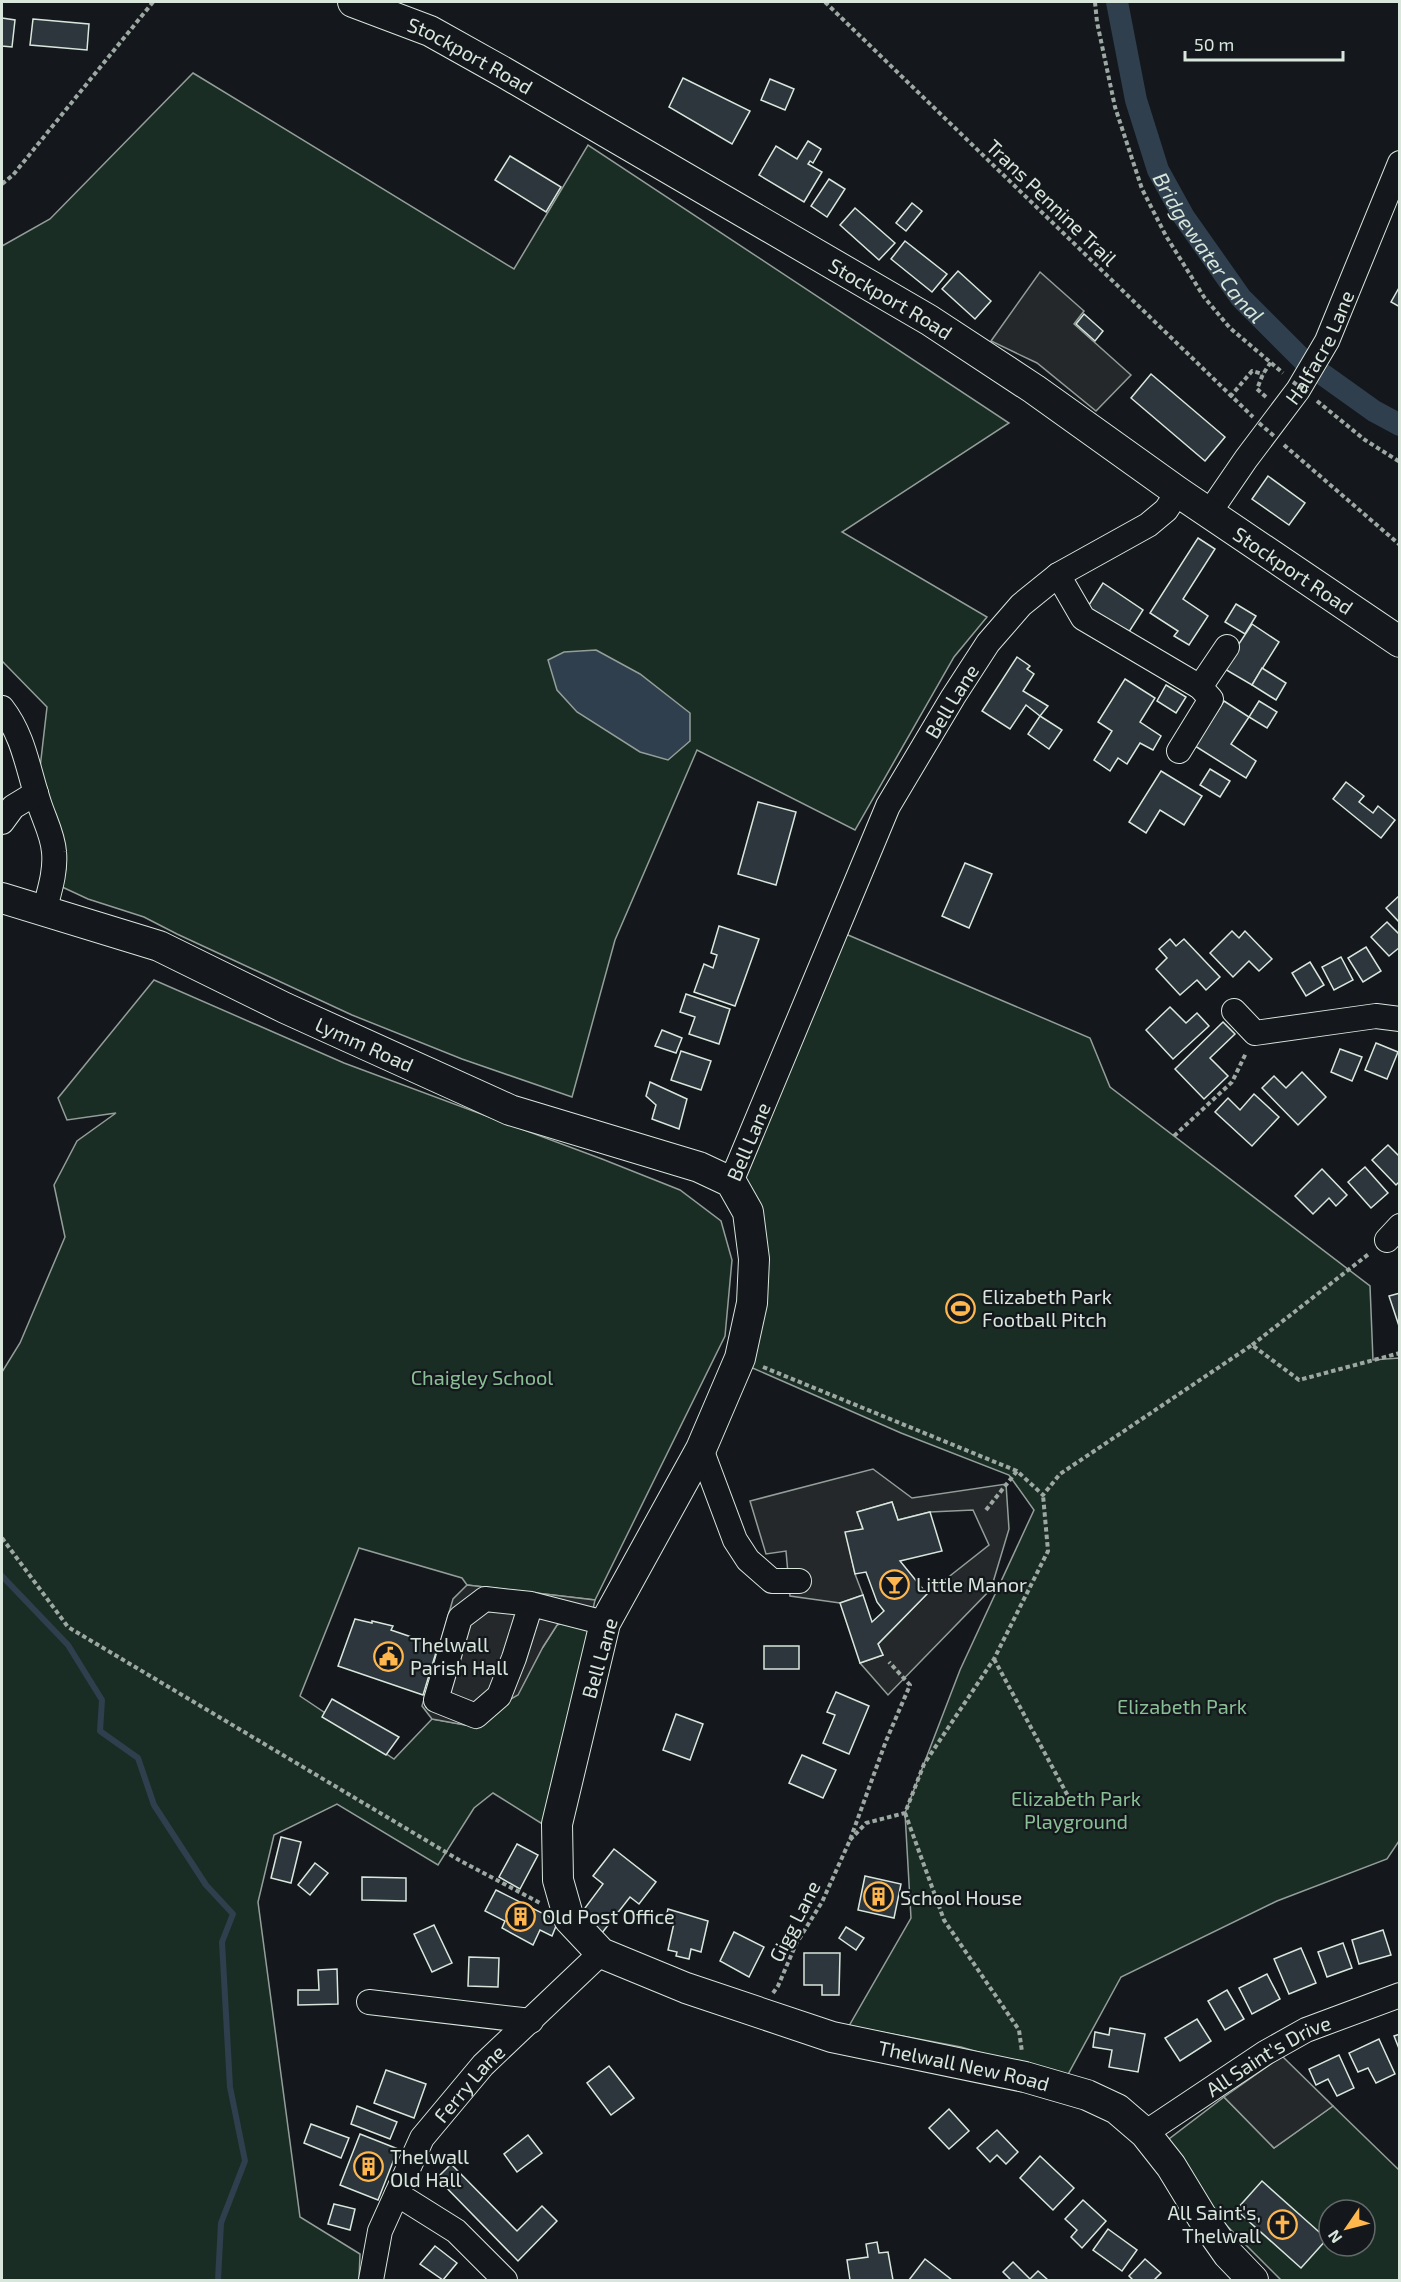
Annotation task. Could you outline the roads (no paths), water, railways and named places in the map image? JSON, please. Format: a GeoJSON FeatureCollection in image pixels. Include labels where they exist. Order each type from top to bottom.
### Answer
{"type":"FeatureCollection","features":[{"type":"Feature","properties":{"kind":"main road","name":"Stockport Road"},"geometry":{"type":"LineString","coordinates":[[353,2],[430,32],[505,73],[929,320],[1034,388],[1178,492],[1400,642]]}},
{"type":"Feature","properties":{"kind":"main road","name":"Lymm Road"},"geometry":{"type":"LineString","coordinates":[[2,898],[159,946],[285,1008],[510,1110],[699,1167],[731,1182]]}},
{"type":"Feature","properties":{"kind":"main road","name":"Bell Lane"},"geometry":{"type":"LineString","coordinates":[[601,1953],[569,1919],[558,1880],[557,1824],[606,1623],[701,1449],[741,1358],[752,1303],[754,1259],[748,1212],[731,1182]]}},
{"type":"Feature","properties":{"kind":"main road","name":"Thelwall New Road"},"geometry":{"type":"LineString","coordinates":[[601,1953],[686,1988],[832,2037],[1025,2077],[1087,2095],[1117,2109],[1145,2133],[1171,2166],[1228,2254],[1253,2280]]}},
{"type":"Feature","properties":{"kind":"street","name":"Halfacre Lane"},"geometry":{"type":"LineString","coordinates":[[1209,513],[1298,390],[1327,341],[1400,163]]}},
{"type":"Feature","properties":{"kind":"street","name":"Bell Lane"},"geometry":{"type":"LineString","coordinates":[[731,1182],[888,806],[953,697],[988,643],[1021,605],[1058,575],[1148,525],[1166,510],[1178,492]]}},
{"type":"Feature","properties":{"kind":"street"},"geometry":{"type":"LineString","coordinates":[[1058,575],[1083,618],[1200,687],[1211,699],[1179,751]]}},
{"type":"Feature","properties":{"kind":"street"},"geometry":{"type":"LineString","coordinates":[[1200,687],[1227,647]]}},
{"type":"Feature","properties":{"kind":"street"},"geometry":{"type":"LineString","coordinates":[[2,708],[22,742],[36,793],[52,837],[54,873],[44,912]]}},
{"type":"Feature","properties":{"kind":"street"},"geometry":{"type":"LineString","coordinates":[[2,822],[13,807],[36,793]]}},
{"type":"Feature","properties":{"kind":"street"},"geometry":{"type":"LineString","coordinates":[[1233,1011],[1255,1033],[1376,1016],[1400,1019]]}},
{"type":"Feature","properties":{"kind":"street"},"geometry":{"type":"LineString","coordinates":[[701,1449],[735,1540],[748,1560],[772,1581],[799,1581]]}},
{"type":"Feature","properties":{"kind":"street"},"geometry":{"type":"LineString","coordinates":[[531,1604],[514,1659],[499,1696],[476,1716],[436,1700],[460,1618],[484,1599],[531,1604],[606,1623]]}},
{"type":"Feature","properties":{"kind":"street","name":"Ferry Lane"},"geometry":{"type":"LineString","coordinates":[[371,2280],[380,2231],[422,2138],[483,2065],[601,1953]]}},
{"type":"Feature","properties":{"kind":"street","name":"All Saint's Drive"},"geometry":{"type":"LineString","coordinates":[[1145,2133],[1265,2053],[1306,2030],[1400,1995]]}},
{"type":"Feature","properties":{"kind":"street"},"geometry":{"type":"LineString","coordinates":[[369,2002],[531,2021]]}},
{"type":"Feature","properties":{"kind":"street"},"geometry":{"type":"LineString","coordinates":[[397,2194],[456,2231],[505,2280]]}},
{"type":"Feature","properties":{"kind":"water"},"geometry":{"type":"Polygon","coordinates":[[[596,650],[640,674],[690,713],[690,741],[668,760],[640,752],[577,712],[557,690],[548,660],[564,652],[596,650]]]}},
{"type":"Feature","properties":{"kind":"waterway","name":"Bridgewater Canal"},"geometry":{"type":"LineString","coordinates":[[1117,2],[1136,100],[1158,170],[1184,217],[1241,298],[1304,361],[1374,411],[1400,425]]}},
{"type":"Feature","properties":{"kind":"waterway"},"geometry":{"type":"LineString","coordinates":[[2,1576],[68,1645],[102,1700],[100,1731],[138,1758],[154,1805],[206,1885],[233,1914],[222,1942],[230,2087],[245,2161],[221,2223],[218,2280]]}},
{"type":"Feature","properties":{"kind":"place","name":"Elizabeth Park Football Pitch"},"geometry":{"type":"Point","coordinates":[961,1308]}},
{"type":"Feature","properties":{"kind":"place","name":"Little Manor"},"geometry":{"type":"Point","coordinates":[895,1584]}},
{"type":"Feature","properties":{"kind":"place","name":"Thelwall Parish Hall"},"geometry":{"type":"Point","coordinates":[389,1656]}},
{"type":"Feature","properties":{"kind":"place","name":"School House"},"geometry":{"type":"Point","coordinates":[879,1897]}},
{"type":"Feature","properties":{"kind":"place","name":"Old Post Office"},"geometry":{"type":"Point","coordinates":[521,1916]}},
{"type":"Feature","properties":{"kind":"place","name":"Thelwall Old Hall"},"geometry":{"type":"Point","coordinates":[369,2167]}},
{"type":"Feature","properties":{"kind":"place","name":"All Saint's, Thelwall"},"geometry":{"type":"Point","coordinates":[1282,2224]}},
{"type":"Feature","properties":{"kind":"park label","name":"Chaigley School"},"geometry":{"type":"Point","coordinates":[482,1377]}},
{"type":"Feature","properties":{"kind":"park label","name":"Elizabeth Park"},"geometry":{"type":"Point","coordinates":[1182,1706]}},
{"type":"Feature","properties":{"kind":"park label","name":"Elizabeth Park Playground"},"geometry":{"type":"Point","coordinates":[1076,1810]}}]}
